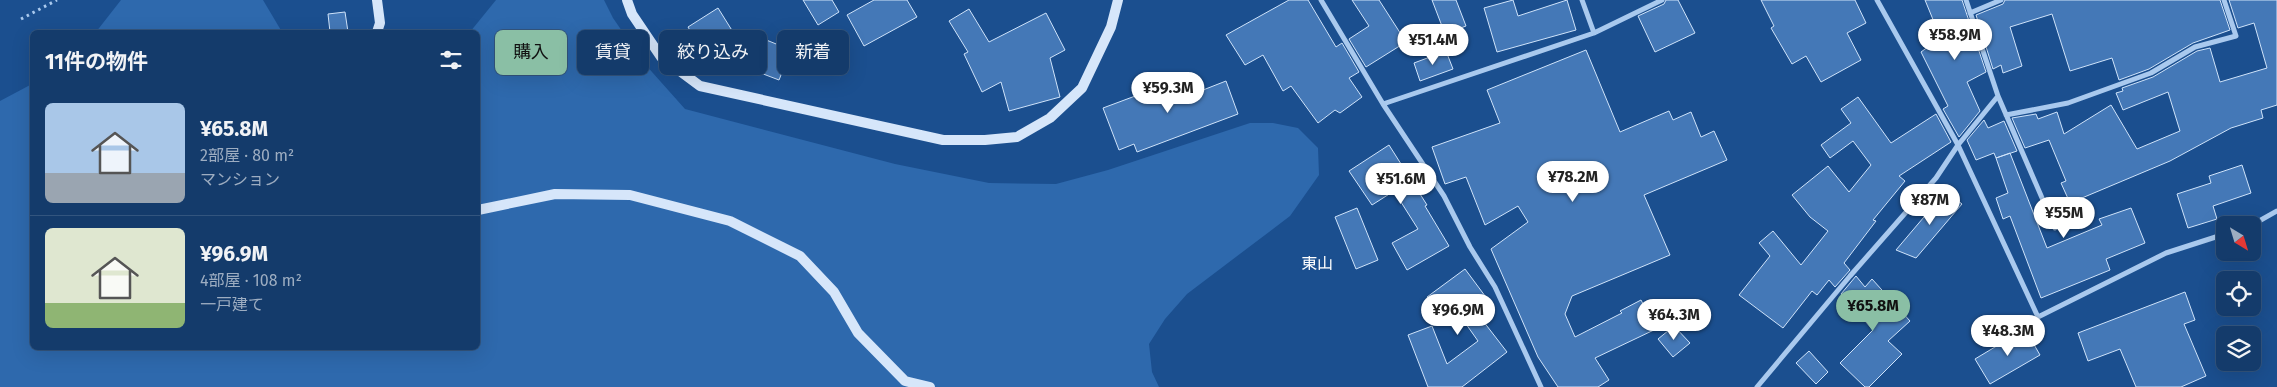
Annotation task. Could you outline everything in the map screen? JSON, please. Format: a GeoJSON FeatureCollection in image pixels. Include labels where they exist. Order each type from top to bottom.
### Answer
{"type":"FeatureCollection","features":[{"type":"Feature","properties":{"kind":"street"},"geometry":{"type":"LineString","coordinates":[[377,0],[380,22],[378,30]]}},
{"type":"Feature","properties":{"kind":"street"},"geometry":{"type":"LineString","coordinates":[[627,0],[632,14],[661,57],[700,86],[942,140],[984,140],[1017,137],[1050,118],[1082,88],[1111,27],[1118,0]]}},
{"type":"Feature","properties":{"kind":"street"},"geometry":{"type":"LineString","coordinates":[[1321,0],[1383,104],[1444,196],[1470,247],[1495,287],[1541,387]]}},
{"type":"Feature","properties":{"kind":"street"},"geometry":{"type":"LineString","coordinates":[[1582,0],[1594,33]]}},
{"type":"Feature","properties":{"kind":"street"},"geometry":{"type":"LineString","coordinates":[[1383,104],[1594,33],[1662,0]]}},
{"type":"Feature","properties":{"kind":"street"},"geometry":{"type":"LineString","coordinates":[[1877,0],[1958,145],[2038,317],[2166,253],[2216,237]]}},
{"type":"Feature","properties":{"kind":"street"},"geometry":{"type":"LineString","coordinates":[[1966,0],[1998,96],[2055,228]]}},
{"type":"Feature","properties":{"kind":"street"},"geometry":{"type":"LineString","coordinates":[[1970,13],[2001,0]]}},
{"type":"Feature","properties":{"kind":"street"},"geometry":{"type":"LineString","coordinates":[[2006,115],[2068,103],[2151,73],[2195,47],[2236,36],[2224,0]]}},
{"type":"Feature","properties":{"kind":"street"},"geometry":{"type":"LineString","coordinates":[[1757,387],[1850,276],[1936,178],[1958,145],[1998,96]]}},
{"type":"Feature","properties":{"kind":"street"},"geometry":{"type":"LineString","coordinates":[[480,210],[555,194],[630,195],[730,221],[800,256],[834,292],[858,333],[905,381],[930,387]]}},
{"type":"Feature","properties":{"kind":"street"},"geometry":{"type":"LineString","coordinates":[[2261,220],[2277,211]]}},
{"type":"Feature","properties":{"kind":"path"},"geometry":{"type":"LineString","coordinates":[[21,19],[57,0]]}},
{"type":"Feature","properties":{"kind":"shaded area"},"geometry":{"type":"Polygon","coordinates":[[[121,0],[263,0],[281,30],[98,30],[121,0]]]}},
{"type":"Feature","properties":{"kind":"shaded area"},"geometry":{"type":"Polygon","coordinates":[[[496,0],[604,0],[621,30],[577,30],[577,75],[649,75],[649,69],[685,109],[895,164],[989,183],[1056,184],[1108,170],[1250,123],[1273,123],[1298,128],[1318,148],[1319,175],[1290,216],[1187,294],[1165,319],[1149,344],[1152,372],[1159,387],[0,387],[0,101],[30,85],[30,350],[480,350],[480,30],[472,30],[496,0]]]}},
{"type":"Feature","properties":{"kind":"building"},"geometry":{"type":"Polygon","coordinates":[[[803,0],[832,0],[839,12],[818,25],[803,0]]]}},
{"type":"Feature","properties":{"kind":"building"},"geometry":{"type":"Polygon","coordinates":[[[874,0],[907,0],[917,17],[864,46],[847,15],[874,0]]]}},
{"type":"Feature","properties":{"kind":"building"},"geometry":{"type":"Polygon","coordinates":[[[1289,0],[1308,0],[1336,47],[1342,43],[1359,72],[1349,78],[1362,97],[1340,113],[1335,110],[1318,123],[1291,86],[1283,91],[1263,55],[1245,65],[1226,35],[1289,0]]]}},
{"type":"Feature","properties":{"kind":"building"},"geometry":{"type":"Polygon","coordinates":[[[1352,0],[1379,0],[1406,42],[1366,67],[1349,39],[1369,26],[1352,0]]]}},
{"type":"Feature","properties":{"kind":"building"},"geometry":{"type":"Polygon","coordinates":[[[1432,0],[1456,0],[1466,26],[1445,34],[1432,0]]]}},
{"type":"Feature","properties":{"kind":"building"},"geometry":{"type":"Polygon","coordinates":[[[1513,0],[1518,16],[1567,0],[1576,30],[1497,52],[1484,8],[1513,0]]]}},
{"type":"Feature","properties":{"kind":"building"},"geometry":{"type":"Polygon","coordinates":[[[1666,0],[1678,0],[1695,33],[1655,52],[1638,16],[1664,4],[1666,0]]]}},
{"type":"Feature","properties":{"kind":"building"},"geometry":{"type":"Polygon","coordinates":[[[1761,0],[1855,0],[1866,23],[1847,33],[1861,60],[1821,82],[1806,56],[1792,64],[1771,28],[1774,26],[1761,0]]]}},
{"type":"Feature","properties":{"kind":"building"},"geometry":{"type":"Polygon","coordinates":[[[1925,0],[1962,0],[1986,72],[1967,82],[1980,111],[1959,137],[1943,109],[1948,106],[1921,52],[1944,35],[1934,22],[1925,0]]]}},
{"type":"Feature","properties":{"kind":"building"},"geometry":{"type":"Polygon","coordinates":[[[2005,0],[2220,0],[2230,30],[2193,43],[2149,69],[2119,80],[2112,58],[2070,71],[2052,14],[2010,27],[2022,66],[2003,73],[2001,65],[1993,69],[1976,15],[2003,4],[2005,0]]]}},
{"type":"Feature","properties":{"kind":"building"},"geometry":{"type":"Polygon","coordinates":[[[2229,0],[2277,0],[2277,105],[2261,110],[2263,118],[2231,128],[2170,161],[2070,203],[2061,183],[2066,181],[2049,140],[2025,148],[2012,118],[2036,114],[2038,119],[2057,112],[2064,134],[2111,105],[2137,149],[2180,131],[2168,92],[2123,110],[2116,93],[2123,91],[2122,88],[2153,77],[2197,51],[2210,48],[2220,82],[2267,68],[2254,23],[2238,28],[2229,0]]]}},
{"type":"Feature","properties":{"kind":"building"},"geometry":{"type":"Polygon","coordinates":[[[718,8],[732,30],[690,30],[688,27],[718,8]]]}},
{"type":"Feature","properties":{"kind":"building"},"geometry":{"type":"Polygon","coordinates":[[[969,9],[989,42],[1046,13],[1065,50],[1050,58],[1060,97],[1009,111],[1001,82],[982,92],[964,54],[968,52],[949,21],[969,9]]]}},
{"type":"Feature","properties":{"kind":"building"},"geometry":{"type":"Polygon","coordinates":[[[345,12],[348,30],[330,30],[328,14],[345,12]]]}},
{"type":"Feature","properties":{"kind":"building"},"geometry":{"type":"Polygon","coordinates":[[[767,40],[777,44],[777,75],[781,75],[779,80],[766,75],[767,40]]]}},
{"type":"Feature","properties":{"kind":"building"},"geometry":{"type":"Polygon","coordinates":[[[1586,50],[1620,132],[1669,111],[1673,120],[1691,112],[1701,137],[1714,131],[1727,160],[1644,195],[1670,255],[1572,296],[1565,314],[1575,337],[1622,313],[1620,311],[1641,300],[1656,329],[1595,358],[1609,380],[1598,387],[1558,387],[1538,357],[1491,249],[1528,222],[1518,206],[1485,225],[1466,177],[1445,184],[1432,147],[1500,123],[1487,90],[1586,50]]]}},
{"type":"Feature","properties":{"kind":"building"},"geometry":{"type":"Polygon","coordinates":[[[1446,51],[1453,69],[1420,81],[1414,63],[1446,51]]]}},
{"type":"Feature","properties":{"kind":"building"},"geometry":{"type":"Polygon","coordinates":[[[1199,80],[1203,90],[1226,81],[1238,114],[1137,152],[1134,144],[1119,150],[1103,108],[1154,89],[1157,95],[1199,80]]]}},
{"type":"Feature","properties":{"kind":"building"},"geometry":{"type":"Polygon","coordinates":[[[1858,97],[1891,143],[1936,114],[1951,142],[1899,176],[1905,181],[1873,220],[1876,221],[1844,263],[1850,270],[1835,287],[1829,280],[1817,295],[1812,291],[1783,328],[1739,295],[1770,256],[1759,243],[1773,231],[1801,265],[1828,231],[1810,217],[1792,195],[1828,166],[1849,192],[1871,165],[1853,141],[1830,158],[1821,145],[1851,123],[1841,109],[1858,97]]]}},
{"type":"Feature","properties":{"kind":"building"},"geometry":{"type":"Polygon","coordinates":[[[1984,120],[1988,128],[2004,121],[2017,151],[1996,158],[1994,153],[1976,160],[1967,140],[1984,120]]]}},
{"type":"Feature","properties":{"kind":"building"},"geometry":{"type":"Polygon","coordinates":[[[1389,145],[1427,205],[1425,206],[1449,246],[1407,270],[1392,243],[1418,229],[1394,191],[1372,205],[1349,171],[1389,145]]]}},
{"type":"Feature","properties":{"kind":"building"},"geometry":{"type":"Polygon","coordinates":[[[2010,153],[2047,248],[2102,225],[2099,219],[2131,208],[2145,243],[2106,259],[2110,270],[2041,298],[2010,216],[2003,219],[1996,198],[2008,193],[1996,158],[2010,153]]]}},
{"type":"Feature","properties":{"kind":"building"},"geometry":{"type":"Polygon","coordinates":[[[2242,165],[2251,193],[2213,206],[2216,219],[2188,228],[2177,194],[2211,183],[2209,176],[2242,165]]]}},
{"type":"Feature","properties":{"kind":"building"},"geometry":{"type":"Polygon","coordinates":[[[1946,191],[1962,204],[1916,258],[1896,250],[1946,191]]]}},
{"type":"Feature","properties":{"kind":"building"},"geometry":{"type":"Polygon","coordinates":[[[1357,208],[1378,260],[1356,269],[1335,217],[1357,208]]]}},
{"type":"Feature","properties":{"kind":"building"},"geometry":{"type":"Polygon","coordinates":[[[1465,269],[1494,308],[1480,317],[1507,352],[1462,387],[1428,387],[1408,335],[1432,326],[1447,364],[1478,341],[1454,307],[1442,316],[1427,297],[1465,269]]]}},
{"type":"Feature","properties":{"kind":"building"},"geometry":{"type":"Polygon","coordinates":[[[1856,276],[1865,287],[1872,279],[1910,321],[1888,341],[1902,354],[1869,387],[1865,387],[1840,363],[1873,330],[1841,294],[1856,276]]]}},
{"type":"Feature","properties":{"kind":"building"},"geometry":{"type":"Polygon","coordinates":[[[2185,292],[2195,320],[2184,324],[2206,376],[2181,387],[2136,387],[2120,349],[2088,361],[2078,333],[2185,292]]]}},
{"type":"Feature","properties":{"kind":"building"},"geometry":{"type":"Polygon","coordinates":[[[1674,326],[1690,343],[1673,357],[1658,339],[1674,326]]]}},
{"type":"Feature","properties":{"kind":"building"},"geometry":{"type":"Polygon","coordinates":[[[2025,329],[2040,355],[1990,384],[1975,359],[2025,329]]]}},
{"type":"Feature","properties":{"kind":"building"},"geometry":{"type":"Polygon","coordinates":[[[1809,351],[1828,372],[1816,384],[1796,363],[1809,351]]]}},
{"type":"Feature","properties":{"kind":"district","name":"東山"},"geometry":{"type":"Point","coordinates":[1317,263]}}]}
